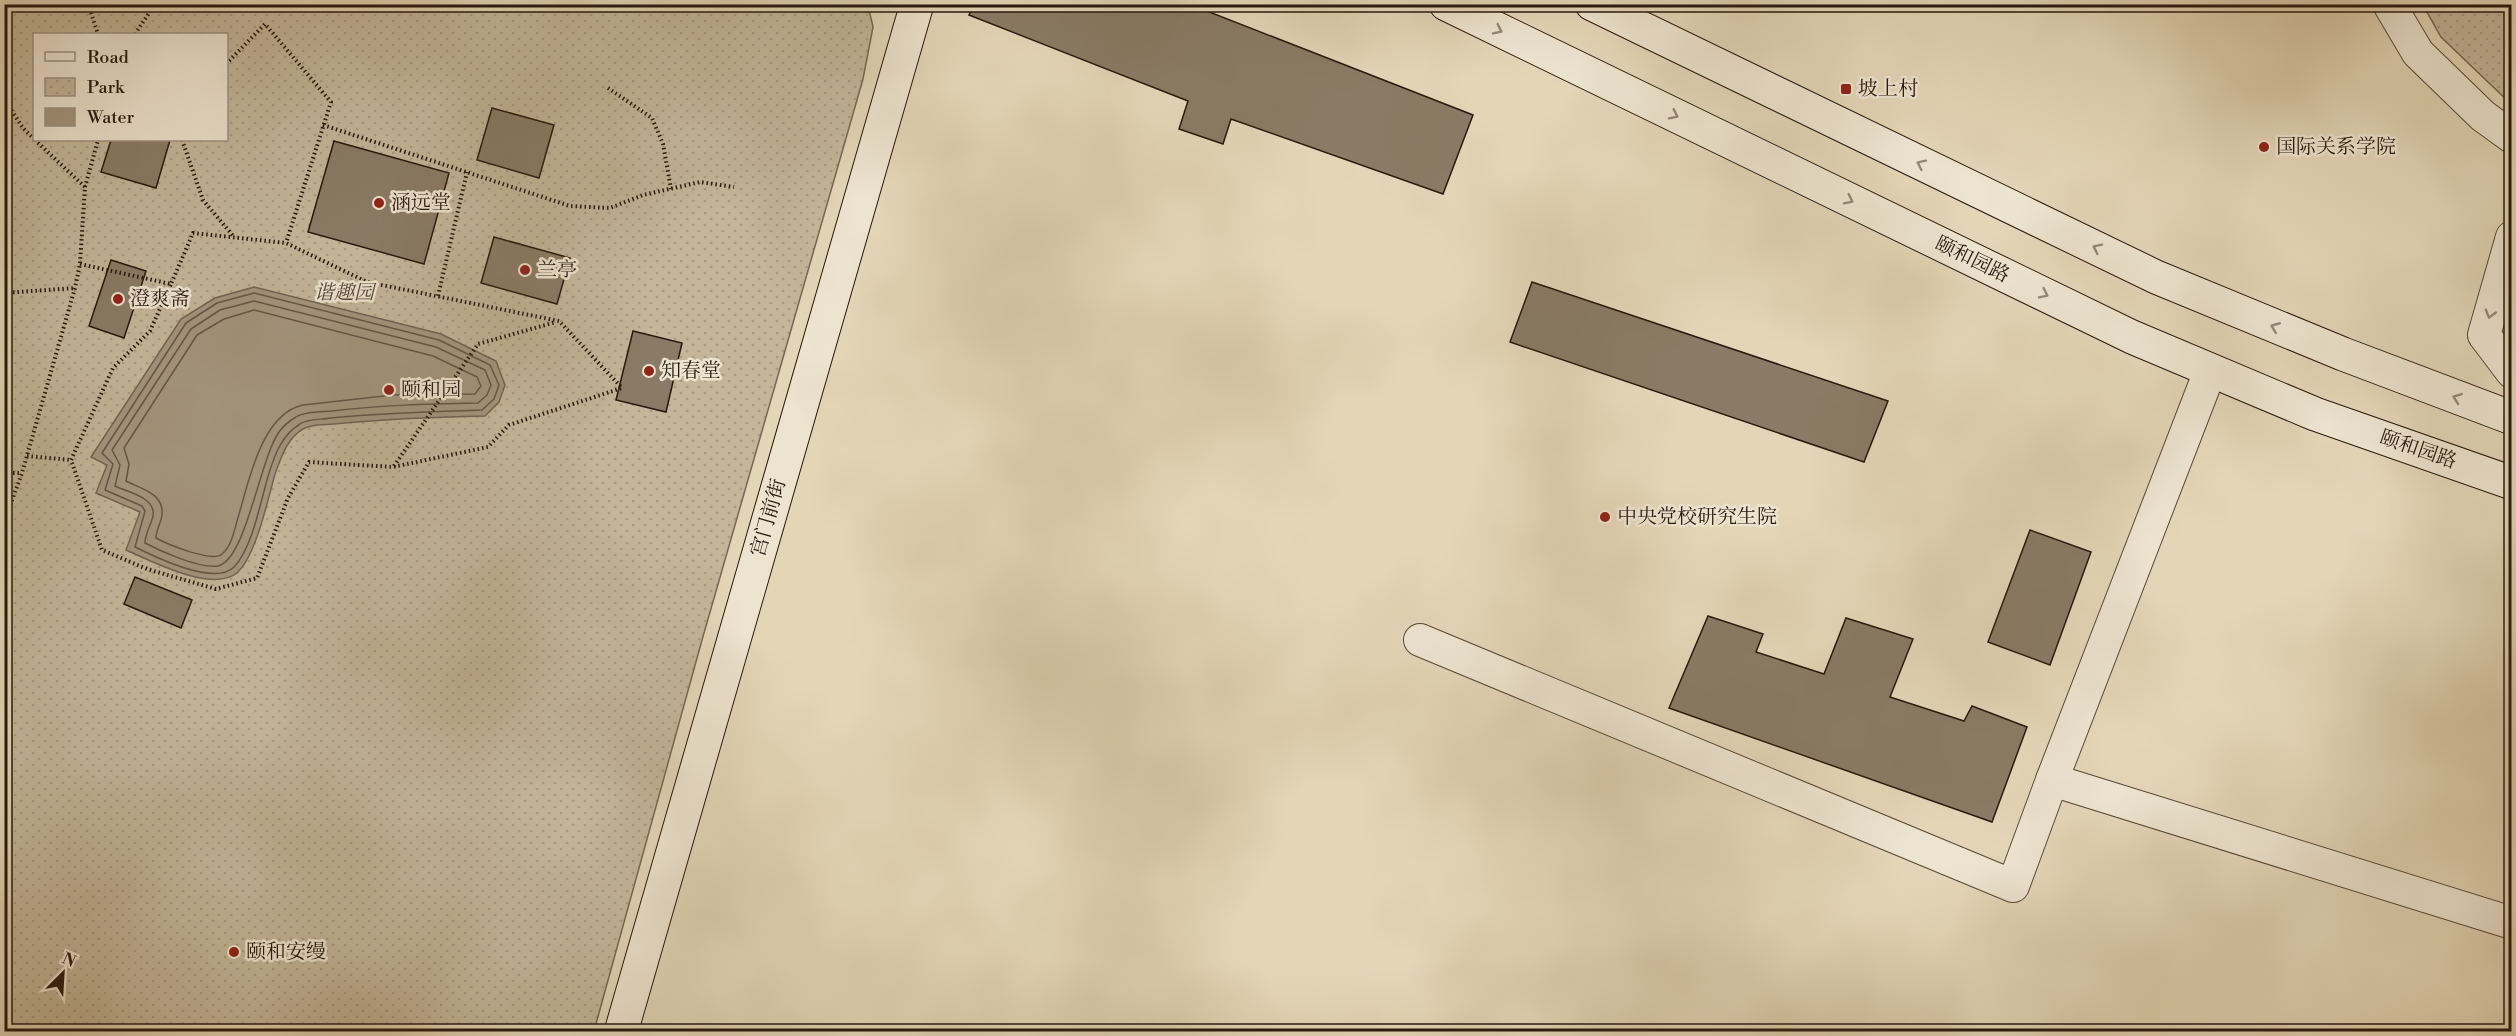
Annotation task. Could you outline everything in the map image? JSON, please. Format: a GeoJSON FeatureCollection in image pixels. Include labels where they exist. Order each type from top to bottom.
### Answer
{"type":"FeatureCollection","features":[{"type":"Feature","properties":{"kind":"main road","name":"宫门前街"},"geometry":{"type":"LineString","coordinates":[[621,1032],[917,4]]}},
{"type":"Feature","properties":{"kind":"main road","name":"颐和园路"},"geometry":{"type":"LineString","coordinates":[[1446,4],[2132,337],[2315,414],[2511,483]]}},
{"type":"Feature","properties":{"kind":"main road"},"geometry":{"type":"LineString","coordinates":[[1592,4],[2156,277],[2322,346],[2511,418]]}},
{"type":"Feature","properties":{"kind":"street"},"geometry":{"type":"LineString","coordinates":[[2389,4],[2418,53],[2483,116],[2511,137]]}},
{"type":"Feature","properties":{"kind":"street"},"geometry":{"type":"LineString","coordinates":[[2511,237],[2484,335],[2511,372]]}},
{"type":"Feature","properties":{"kind":"street"},"geometry":{"type":"LineString","coordinates":[[1420,640],[2013,886],[2210,371]]}},
{"type":"Feature","properties":{"kind":"street"},"geometry":{"type":"LineString","coordinates":[[2052,780],[2511,923]]}},
{"type":"Feature","properties":{"kind":"path"},"geometry":{"type":"LineString","coordinates":[[91,4],[90,10],[98,33]]}},
{"type":"Feature","properties":{"kind":"path"},"geometry":{"type":"LineString","coordinates":[[136,33],[155,4]]}},
{"type":"Feature","properties":{"kind":"path"},"geometry":{"type":"LineString","coordinates":[[228,62],[265,24],[331,102],[286,243]]}},
{"type":"Feature","properties":{"kind":"path"},"geometry":{"type":"LineString","coordinates":[[608,88],[652,118],[663,144],[671,189]]}},
{"type":"Feature","properties":{"kind":"path"},"geometry":{"type":"LineString","coordinates":[[4,99],[23,128],[33,137]]}},
{"type":"Feature","properties":{"kind":"path"},"geometry":{"type":"LineString","coordinates":[[323,125],[570,206],[609,208],[642,195],[700,182],[734,187]]}},
{"type":"Feature","properties":{"kind":"path"},"geometry":{"type":"LineString","coordinates":[[37,141],[85,188]]}},
{"type":"Feature","properties":{"kind":"path"},"geometry":{"type":"LineString","coordinates":[[4,522],[22,473],[75,288],[80,264],[85,188],[98,141]]}},
{"type":"Feature","properties":{"kind":"path"},"geometry":{"type":"LineString","coordinates":[[182,141],[203,200],[234,238]]}},
{"type":"Feature","properties":{"kind":"path"},"geometry":{"type":"LineString","coordinates":[[438,296],[467,172]]}},
{"type":"Feature","properties":{"kind":"path"},"geometry":{"type":"LineString","coordinates":[[193,233],[234,238],[286,243],[367,282],[559,321],[622,388],[509,425],[488,447],[393,467],[309,462],[288,498],[257,578],[216,589],[147,569],[102,550],[71,460],[113,368],[150,331],[193,233]]}},
{"type":"Feature","properties":{"kind":"path"},"geometry":{"type":"LineString","coordinates":[[80,264],[171,284]]}},
{"type":"Feature","properties":{"kind":"path"},"geometry":{"type":"LineString","coordinates":[[4,293],[75,288]]}},
{"type":"Feature","properties":{"kind":"path"},"geometry":{"type":"LineString","coordinates":[[393,467],[478,344],[559,321]]}},
{"type":"Feature","properties":{"kind":"path"},"geometry":{"type":"LineString","coordinates":[[27,456],[71,460]]}},
{"type":"Feature","properties":{"kind":"path"},"geometry":{"type":"LineString","coordinates":[[4,473],[22,473]]}},
{"type":"Feature","properties":{"kind":"green space","name":"颐和园"},"geometry":{"type":"Polygon","coordinates":[[[5,5],[868,5],[873,27],[863,79],[702,640],[594,1031],[5,1032],[5,5]]]}},
{"type":"Feature","properties":{"kind":"green space"},"geometry":{"type":"Polygon","coordinates":[[[2423,5],[2511,5],[2511,104],[2441,37],[2423,5]]]}},
{"type":"Feature","properties":{"kind":"water"},"geometry":{"type":"Polygon","coordinates":[[[254,287],[441,334],[496,361],[505,385],[499,402],[485,416],[372,421],[306,427],[297,433],[282,455],[256,540],[244,564],[238,572],[227,578],[199,578],[166,568],[126,550],[140,512],[96,493],[107,465],[91,457],[181,319],[215,298],[254,287]]]}},
{"type":"Feature","properties":{"kind":"building"},"geometry":{"type":"Polygon","coordinates":[[[974,4],[1189,4],[1473,115],[1443,194],[1231,119],[1223,144],[1179,129],[1188,101],[969,15],[974,4]]]}},
{"type":"Feature","properties":{"kind":"building"},"geometry":{"type":"Polygon","coordinates":[[[492,108],[554,125],[539,178],[477,160],[492,108]]]}},
{"type":"Feature","properties":{"kind":"building"},"geometry":{"type":"Polygon","coordinates":[[[111,141],[170,141],[156,188],[101,172],[111,141]]]}},
{"type":"Feature","properties":{"kind":"building","name":"涵远堂"},"geometry":{"type":"Polygon","coordinates":[[[334,141],[449,173],[424,264],[308,232],[334,141]]]}},
{"type":"Feature","properties":{"kind":"building","name":"兰亭"},"geometry":{"type":"Polygon","coordinates":[[[494,237],[570,258],[557,304],[481,283],[494,237]]]}},
{"type":"Feature","properties":{"kind":"building","name":"澄爽斋"},"geometry":{"type":"Polygon","coordinates":[[[111,260],[146,271],[124,338],[89,326],[111,260]]]}},
{"type":"Feature","properties":{"kind":"building"},"geometry":{"type":"Polygon","coordinates":[[[1532,282],[1888,401],[1864,462],[1510,342],[1532,282]]]}},
{"type":"Feature","properties":{"kind":"building","name":"知春堂"},"geometry":{"type":"Polygon","coordinates":[[[633,331],[682,343],[666,412],[616,400],[633,331]]]}},
{"type":"Feature","properties":{"kind":"building"},"geometry":{"type":"Polygon","coordinates":[[[2030,530],[2091,552],[2050,665],[1988,642],[2030,530]]]}},
{"type":"Feature","properties":{"kind":"building"},"geometry":{"type":"Polygon","coordinates":[[[135,577],[192,600],[181,628],[124,604],[135,577]]]}},
{"type":"Feature","properties":{"kind":"building"},"geometry":{"type":"Polygon","coordinates":[[[1708,616],[1763,634],[1756,652],[1824,674],[1846,618],[1913,639],[1890,697],[1964,721],[1972,706],[2027,727],[1992,822],[1669,708],[1708,616]]]}},
{"type":"Feature","properties":{"kind":"place","name":"坡上村"},"geometry":{"type":"Point","coordinates":[1846,89]}},
{"type":"Feature","properties":{"kind":"place","name":"国际关系学院"},"geometry":{"type":"Point","coordinates":[2264,147]}},
{"type":"Feature","properties":{"kind":"place","name":"涵远堂"},"geometry":{"type":"Point","coordinates":[379,203]}},
{"type":"Feature","properties":{"kind":"place","name":"兰亭"},"geometry":{"type":"Point","coordinates":[525,270]}},
{"type":"Feature","properties":{"kind":"place","name":"澄爽斋"},"geometry":{"type":"Point","coordinates":[118,299]}},
{"type":"Feature","properties":{"kind":"place","name":"知春堂"},"geometry":{"type":"Point","coordinates":[649,371]}},
{"type":"Feature","properties":{"kind":"place","name":"颐和园"},"geometry":{"type":"Point","coordinates":[389,390]}},
{"type":"Feature","properties":{"kind":"place","name":"中央党校研究生院"},"geometry":{"type":"Point","coordinates":[1605,517]}},
{"type":"Feature","properties":{"kind":"place","name":"颐和安缦"},"geometry":{"type":"Point","coordinates":[234,952]}},
{"type":"Feature","properties":{"kind":"park label","name":"谐趣园"},"geometry":{"type":"Point","coordinates":[344,293]}}]}
